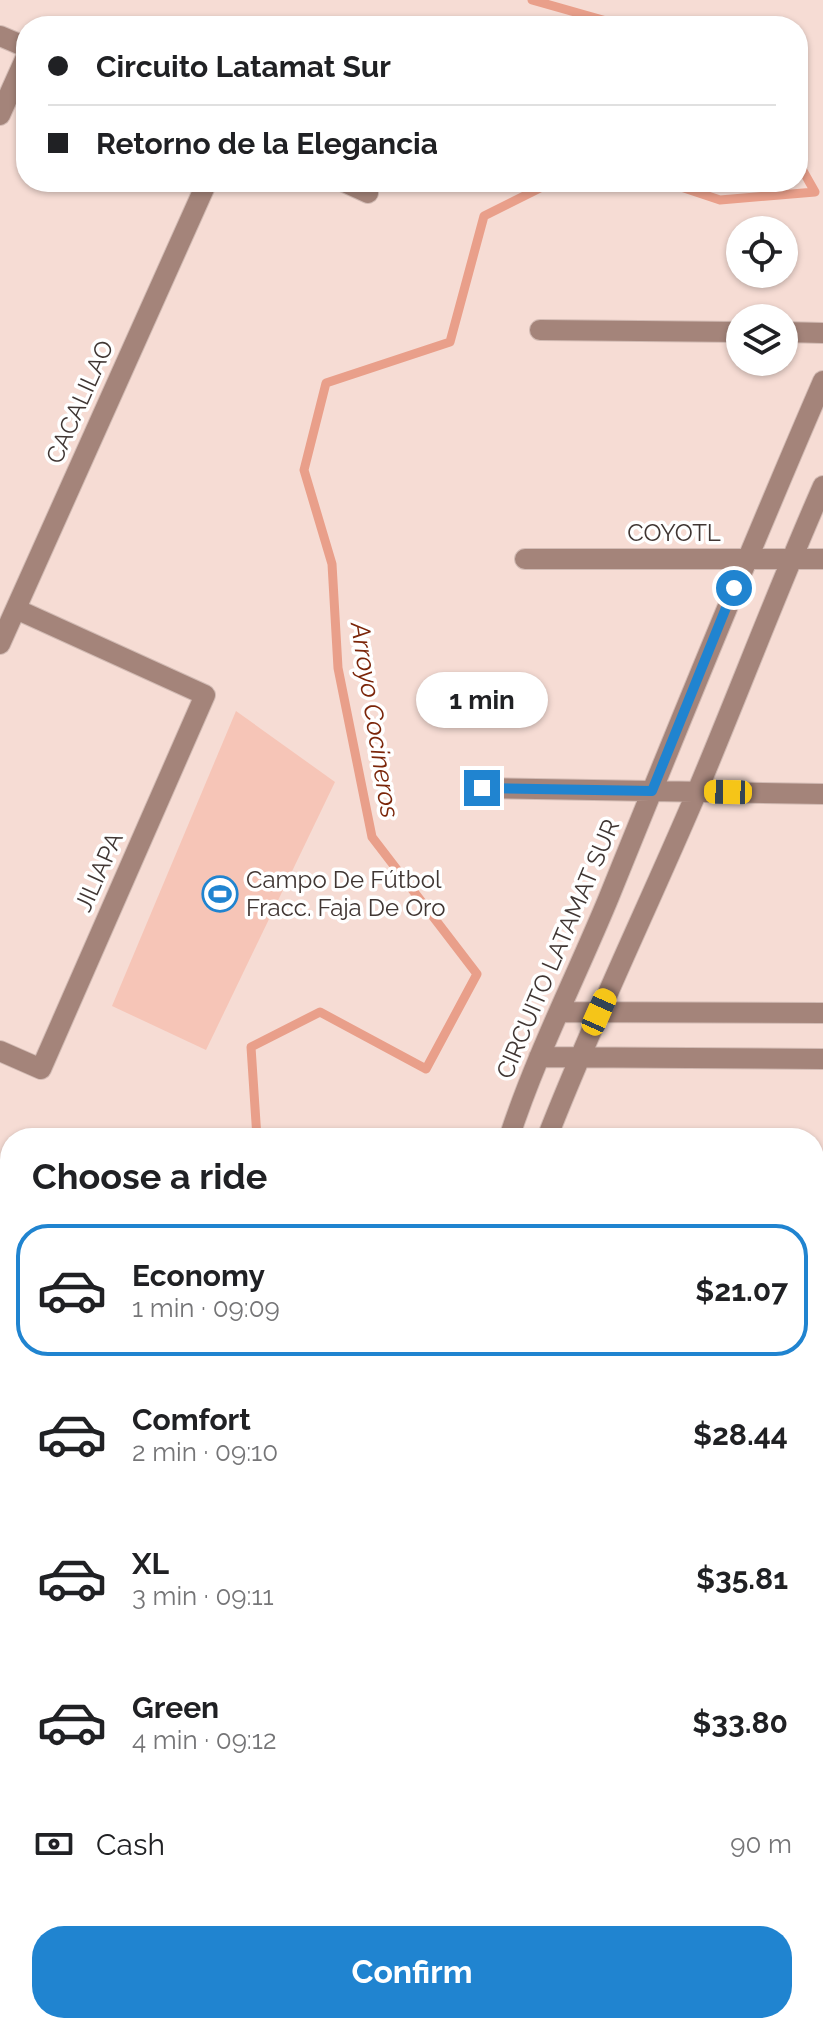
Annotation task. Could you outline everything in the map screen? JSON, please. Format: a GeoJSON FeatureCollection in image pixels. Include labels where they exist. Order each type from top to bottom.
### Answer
{"type":"FeatureCollection","features":[{"type":"Feature","properties":{"kind":"street"},"geometry":{"type":"LineString","coordinates":[[0,115],[16,79]]}},
{"type":"Feature","properties":{"kind":"street","name":"CACALILAO"},"geometry":{"type":"LineString","coordinates":[[0,644],[203,192]]}},
{"type":"Feature","properties":{"kind":"street"},"geometry":{"type":"LineString","coordinates":[[540,330],[726,332]]}},
{"type":"Feature","properties":{"kind":"street"},"geometry":{"type":"LineString","coordinates":[[798,332],[823,333]]}},
{"type":"Feature","properties":{"kind":"street","name":"CIRCUITO LATAMAT SUR"},"geometry":{"type":"LineString","coordinates":[[513,1128],[539,1057],[592,938],[746,559],[823,381]]}},
{"type":"Feature","properties":{"kind":"street"},"geometry":{"type":"LineString","coordinates":[[551,1128],[578,1058],[697,791],[823,486]]}},
{"type":"Feature","properties":{"kind":"street","name":"COYOTL"},"geometry":{"type":"LineString","coordinates":[[525,559],[823,559]]}},
{"type":"Feature","properties":{"kind":"street","name":"JILIAPA"},"geometry":{"type":"LineString","coordinates":[[0,1051],[41,1069],[205,695],[16,609]]}},
{"type":"Feature","properties":{"kind":"street"},"geometry":{"type":"LineString","coordinates":[[482,788],[823,794]]}},
{"type":"Feature","properties":{"kind":"street"},"geometry":{"type":"LineString","coordinates":[[559,1012],[823,1013]]}},
{"type":"Feature","properties":{"kind":"street"},"geometry":{"type":"LineString","coordinates":[[539,1057],[823,1059]]}},
{"type":"Feature","properties":{"kind":"shaded area","name":"Campo De Fútbol Fracc. Faja De Oro"},"geometry":{"type":"Polygon","coordinates":[[[236,711],[335,782],[206,1050],[112,1006],[236,711]]]}},
{"type":"Feature","properties":{"kind":"waterway","name":"Arroyo Cocineros"},"geometry":{"type":"LineString","coordinates":[[532,0],[589,16]]}},
{"type":"Feature","properties":{"kind":"waterway","name":"Arroyo Cocineros"},"geometry":{"type":"LineString","coordinates":[[696,192],[720,200],[815,192],[808,180]]}},
{"type":"Feature","properties":{"kind":"waterway","name":"Arroyo Cocineros"},"geometry":{"type":"LineString","coordinates":[[256,1128],[251,1047],[320,1012],[426,1069],[477,974],[372,837],[338,668],[332,564],[304,470],[326,383],[450,342],[484,216],[532,192]]}},
{"type":"Feature","properties":{"kind":"place","name":"Campo De Fútbol Fracc. Faja De Oro"},"geometry":{"type":"Point","coordinates":[220,894]}},
{"type":"Feature","properties":{"kind":"route"},"geometry":{"type":"LineString","coordinates":[[482,788],[652,791],[734,588]]}}]}
